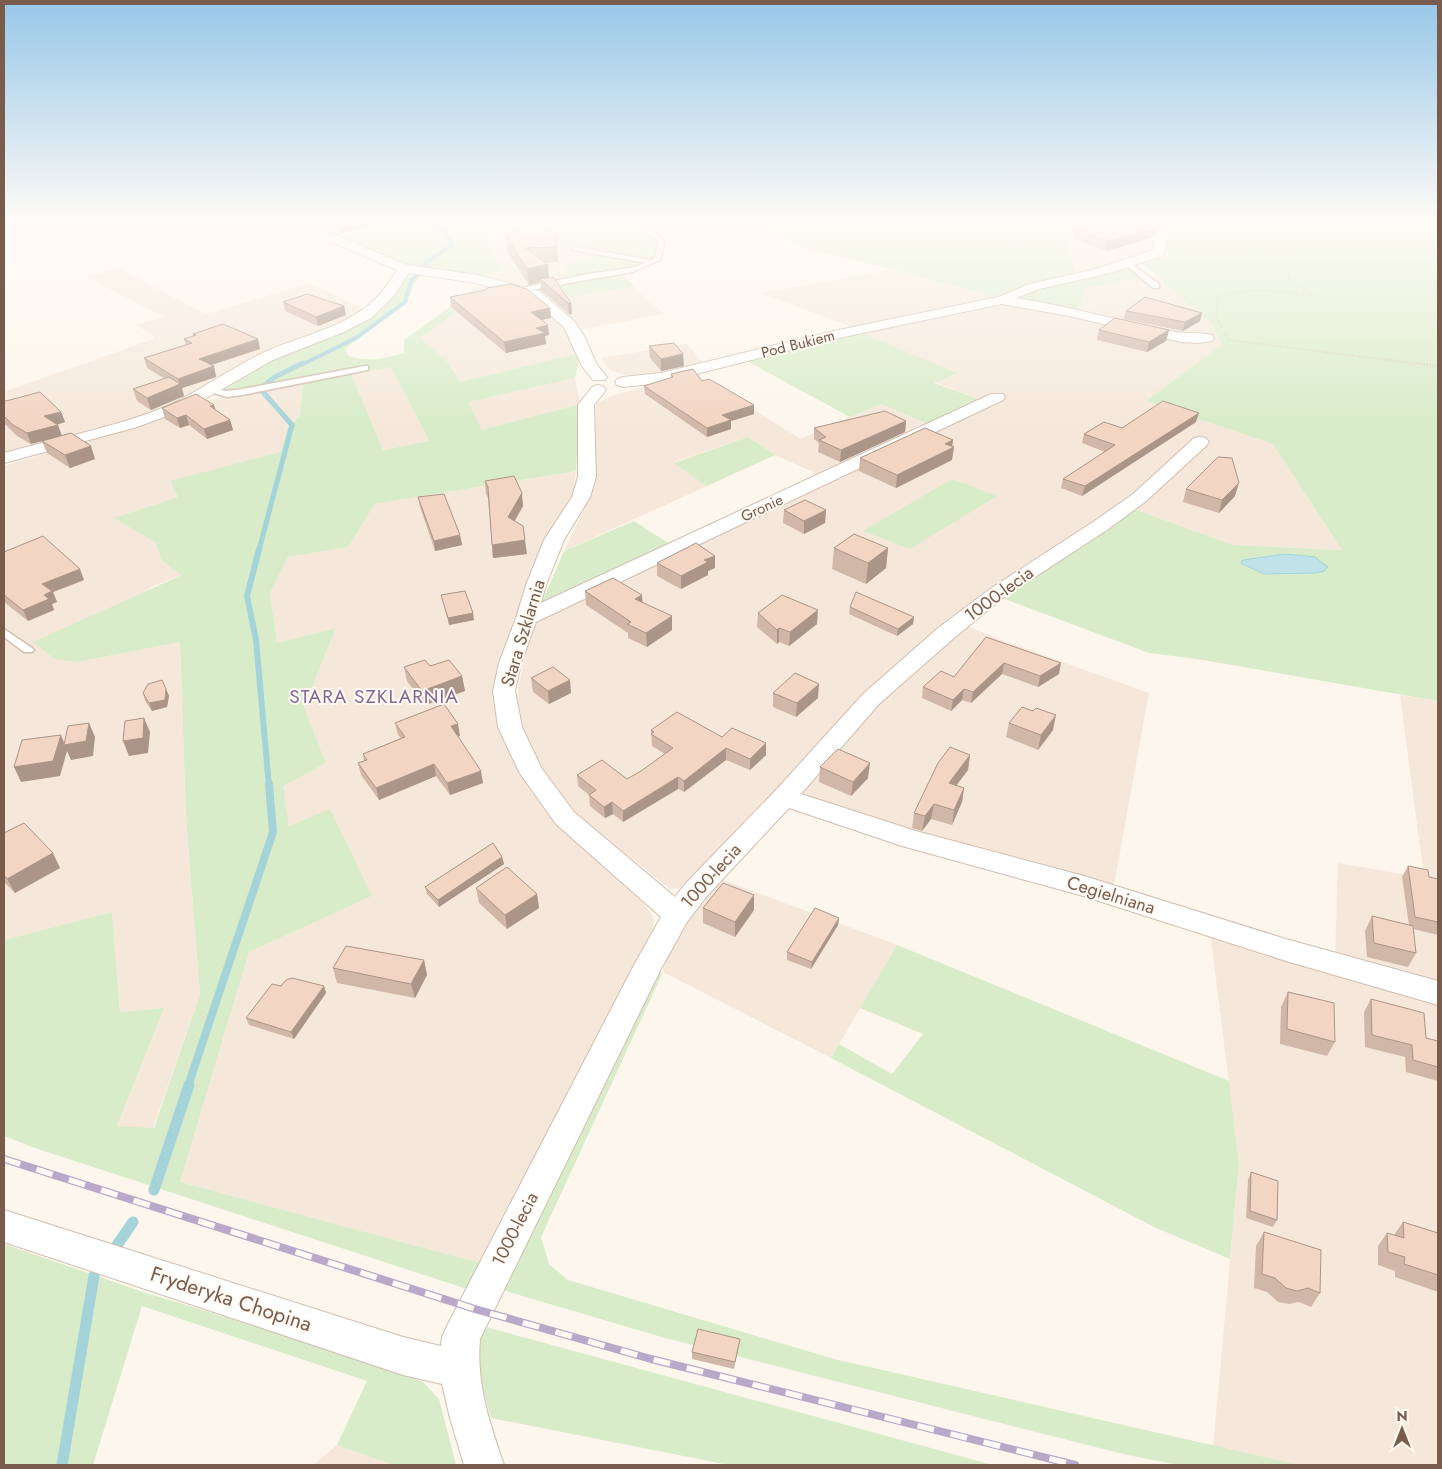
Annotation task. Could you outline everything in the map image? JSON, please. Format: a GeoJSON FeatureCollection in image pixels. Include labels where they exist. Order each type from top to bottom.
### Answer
{"type":"FeatureCollection","features":[{"type":"Feature","properties":{"kind":"street"},"geometry":{"type":"LineString","coordinates":[[4,458],[167,411],[211,391],[281,350],[335,331],[359,318],[376,307],[393,288]]}},
{"type":"Feature","properties":{"kind":"street"},"geometry":{"type":"LineString","coordinates":[[512,288],[534,294],[569,324],[577,336],[598,384]]}},
{"type":"Feature","properties":{"kind":"street","name":"Pod Bukiem"},"geometry":{"type":"LineString","coordinates":[[598,384],[618,388],[623,382],[661,378],[829,336],[1002,300],[1030,288]]}},
{"type":"Feature","properties":{"kind":"street","name":"Pod Bukiem"},"geometry":{"type":"LineString","coordinates":[[1002,300],[1080,314],[1163,333],[1207,338]]}},
{"type":"Feature","properties":{"kind":"street","name":"Stara Szklarnia"},"geometry":{"type":"LineString","coordinates":[[598,384],[586,405],[586,477],[581,497],[554,540],[536,585],[527,618],[510,663],[504,691],[510,727],[531,772],[565,818],[677,915]]}},
{"type":"Feature","properties":{"kind":"street","name":"Gronie"},"geometry":{"type":"LineString","coordinates":[[527,618],[997,397]]}},
{"type":"Feature","properties":{"kind":"street","name":"1000-lecia"},"geometry":{"type":"LineString","coordinates":[[484,1465],[464,1396],[459,1369],[461,1337],[644,973],[677,915],[696,890],[784,797],[871,700],[946,633],[997,593],[1100,526],[1139,498],[1200,442]]}},
{"type":"Feature","properties":{"kind":"street","name":"Cegielniana"},"geometry":{"type":"LineString","coordinates":[[784,797],[911,839],[1084,886],[1286,950],[1438,993]]}},
{"type":"Feature","properties":{"kind":"street","name":"Fryderyka Chopina"},"geometry":{"type":"LineString","coordinates":[[4,1226],[403,1356],[459,1369]]}},
{"type":"Feature","properties":{"kind":"lane"},"geometry":{"type":"LineString","coordinates":[[522,290],[534,288]]}},
{"type":"Feature","properties":{"kind":"lane"},"geometry":{"type":"LineString","coordinates":[[211,391],[227,394],[242,392],[365,368]]}},
{"type":"Feature","properties":{"kind":"lane"},"geometry":{"type":"LineString","coordinates":[[4,632],[28,650]]}},
{"type":"Feature","properties":{"kind":"path"},"geometry":{"type":"LineString","coordinates":[[1301,288],[1314,297],[1291,292],[1246,289],[1219,297],[1216,317],[1228,340],[1438,366]]}},
{"type":"Feature","properties":{"kind":"shaded area"},"geometry":{"type":"Polygon","coordinates":[[[107,288],[155,288],[206,314],[294,288],[319,288],[364,309],[347,320],[202,392],[164,408],[4,457],[4,392],[156,338],[136,325],[164,317],[107,288]]]}},
{"type":"Feature","properties":{"kind":"shaded area"},"geometry":{"type":"Polygon","coordinates":[[[478,288],[496,288],[523,294],[591,293],[636,288],[664,314],[568,332],[580,353],[460,382],[447,361],[420,338],[454,314],[478,288]]]}},
{"type":"Feature","properties":{"kind":"shaded area"},"geometry":{"type":"Polygon","coordinates":[[[791,288],[959,288],[996,297],[852,327],[760,293],[791,288]]]}},
{"type":"Feature","properties":{"kind":"shaded area"},"geometry":{"type":"Polygon","coordinates":[[[1087,288],[1170,288],[1212,324],[1222,344],[1147,401],[1273,444],[1342,550],[1233,545],[1134,509],[987,593],[777,789],[685,888],[670,889],[570,809],[526,743],[517,696],[531,622],[1004,395],[997,393],[982,400],[934,382],[956,374],[861,333],[993,305],[1015,304],[1077,310],[1087,288]]]}},
{"type":"Feature","properties":{"kind":"shaded area"},"geometry":{"type":"Polygon","coordinates":[[[687,344],[704,364],[651,376],[625,375],[610,370],[601,358],[687,344]]]}},
{"type":"Feature","properties":{"kind":"shaded area"},"geometry":{"type":"Polygon","coordinates":[[[391,367],[429,441],[383,450],[351,374],[391,367]]]}},
{"type":"Feature","properties":{"kind":"shaded area"},"geometry":{"type":"Polygon","coordinates":[[[697,375],[801,439],[881,404],[930,425],[822,476],[775,455],[748,437],[674,462],[707,486],[564,551],[591,495],[596,454],[596,404],[613,395],[697,375]]]}},
{"type":"Feature","properties":{"kind":"shaded area"},"geometry":{"type":"Polygon","coordinates":[[[575,378],[580,404],[482,430],[468,402],[575,378]]]}},
{"type":"Feature","properties":{"kind":"shaded area"},"geometry":{"type":"Polygon","coordinates":[[[303,382],[300,416],[288,427],[280,452],[170,482],[178,497],[115,518],[155,542],[162,561],[183,575],[151,587],[77,662],[180,642],[186,818],[200,994],[153,1128],[117,1126],[164,1008],[120,1012],[112,912],[4,940],[4,466],[149,423],[204,401],[303,382]]]}},
{"type":"Feature","properties":{"kind":"shaded area"},"geometry":{"type":"Polygon","coordinates":[[[576,471],[573,497],[501,724],[548,814],[637,895],[654,918],[652,940],[480,1263],[180,1182],[249,952],[372,896],[289,826],[282,786],[326,763],[304,707],[336,628],[277,644],[270,593],[288,557],[348,547],[375,504],[576,471]]]}},
{"type":"Feature","properties":{"kind":"shaded area"},"geometry":{"type":"Polygon","coordinates":[[[967,626],[1149,693],[1114,885],[970,847],[799,795],[876,705],[967,626]]]}},
{"type":"Feature","properties":{"kind":"shaded area"},"geometry":{"type":"Polygon","coordinates":[[[1400,695],[1438,701],[1438,1465],[1300,1465],[1213,1446],[1239,1164],[1210,931],[1335,958],[1338,863],[1424,878],[1400,695]]]}},
{"type":"Feature","properties":{"kind":"shaded area"},"geometry":{"type":"Polygon","coordinates":[[[718,878],[897,945],[831,1058],[663,972],[669,950],[718,878]]]}},
{"type":"Feature","properties":{"kind":"shaded area"},"geometry":{"type":"Polygon","coordinates":[[[337,1445],[393,1465],[313,1465],[337,1445]]]}},
{"type":"Feature","properties":{"kind":"green space"},"geometry":{"type":"Polygon","coordinates":[[[400,288],[413,288],[407,303],[346,348],[348,356],[376,359],[404,353],[404,340],[476,288],[478,288],[454,314],[420,338],[447,361],[460,382],[580,353],[575,378],[468,402],[482,430],[580,404],[576,471],[375,504],[348,547],[288,557],[270,593],[277,643],[336,628],[304,707],[326,763],[283,786],[289,826],[330,809],[372,896],[249,952],[180,1182],[480,1263],[467,1289],[35,1148],[4,1136],[4,940],[112,912],[120,1012],[164,1008],[117,1126],[154,1128],[200,994],[186,818],[180,642],[77,662],[55,659],[33,642],[182,575],[162,561],[155,542],[114,518],[178,497],[170,481],[280,452],[288,427],[300,416],[303,382],[233,391],[221,390],[255,368],[383,306],[400,288]],[[391,367],[351,374],[383,450],[429,441],[391,367]]]}},
{"type":"Feature","properties":{"kind":"green space"},"geometry":{"type":"Polygon","coordinates":[[[544,288],[631,288],[548,300],[539,293],[539,290],[544,288]]]}},
{"type":"Feature","properties":{"kind":"green space"},"geometry":{"type":"Polygon","coordinates":[[[960,288],[1089,288],[1087,288],[1077,310],[996,297],[960,288]]]}},
{"type":"Feature","properties":{"kind":"green space"},"geometry":{"type":"Polygon","coordinates":[[[1170,288],[1438,288],[1438,701],[1197,659],[1149,653],[1002,598],[1134,509],[1233,545],[1342,550],[1273,444],[1146,401],[1222,344],[1212,324],[1170,288]]]}},
{"type":"Feature","properties":{"kind":"green space"},"geometry":{"type":"Polygon","coordinates":[[[861,333],[957,373],[934,383],[982,400],[930,425],[881,404],[850,417],[747,361],[861,333]]]}},
{"type":"Feature","properties":{"kind":"green space"},"geometry":{"type":"Polygon","coordinates":[[[748,437],[775,455],[707,486],[674,463],[748,437]]]}},
{"type":"Feature","properties":{"kind":"green space"},"geometry":{"type":"Polygon","coordinates":[[[952,479],[997,496],[910,549],[863,531],[952,479]]]}},
{"type":"Feature","properties":{"kind":"green space"},"geometry":{"type":"Polygon","coordinates":[[[634,521],[673,546],[553,602],[542,602],[564,551],[634,521]]]}},
{"type":"Feature","properties":{"kind":"green space"},"geometry":{"type":"Polygon","coordinates":[[[897,945],[1229,1081],[1239,1164],[1230,1259],[1154,1227],[831,1058],[839,1044],[892,1074],[923,1034],[860,1008],[897,945]]]}},
{"type":"Feature","properties":{"kind":"green space"},"geometry":{"type":"Polygon","coordinates":[[[663,972],[541,1237],[549,1264],[568,1280],[834,1359],[1300,1465],[1178,1465],[1123,1454],[665,1338],[499,1289],[650,979],[663,972]]]}},
{"type":"Feature","properties":{"kind":"green space"},"geometry":{"type":"Polygon","coordinates":[[[4,1244],[146,1293],[369,1360],[423,1382],[439,1399],[456,1465],[393,1465],[337,1445],[367,1381],[142,1306],[93,1465],[4,1465],[4,1244]]]}},
{"type":"Feature","properties":{"kind":"green space"},"geometry":{"type":"Polygon","coordinates":[[[486,1327],[993,1465],[729,1465],[491,1418],[478,1373],[478,1342],[486,1327]]]}},
{"type":"Feature","properties":{"kind":"water"},"geometry":{"type":"Polygon","coordinates":[[[1285,554],[1315,557],[1328,567],[1324,571],[1316,573],[1264,574],[1241,563],[1243,560],[1285,554]]]}},
{"type":"Feature","properties":{"kind":"building"},"geometry":{"type":"Polygon","coordinates":[[[487,288],[527,289],[550,308],[531,312],[548,325],[536,328],[545,333],[504,342],[450,297],[486,290],[487,288]]]}},
{"type":"Feature","properties":{"kind":"building"},"geometry":{"type":"Polygon","coordinates":[[[550,288],[560,288],[571,303],[568,303],[550,288]]]}},
{"type":"Feature","properties":{"kind":"building"},"geometry":{"type":"Polygon","coordinates":[[[307,294],[344,306],[316,317],[283,302],[307,294]]]}},
{"type":"Feature","properties":{"kind":"building"},"geometry":{"type":"Polygon","coordinates":[[[1145,297],[1202,313],[1185,322],[1126,311],[1145,297]]]}},
{"type":"Feature","properties":{"kind":"building"},"geometry":{"type":"Polygon","coordinates":[[[1115,318],[1169,330],[1149,342],[1099,330],[1115,318]]]}},
{"type":"Feature","properties":{"kind":"building"},"geometry":{"type":"Polygon","coordinates":[[[223,324],[258,339],[199,359],[214,366],[178,379],[144,358],[192,343],[184,339],[223,324]]]}},
{"type":"Feature","properties":{"kind":"building"},"geometry":{"type":"Polygon","coordinates":[[[674,343],[683,354],[661,359],[649,346],[674,343]]]}},
{"type":"Feature","properties":{"kind":"building"},"geometry":{"type":"Polygon","coordinates":[[[693,369],[702,381],[709,379],[754,405],[722,415],[731,420],[707,428],[644,386],[673,377],[671,374],[693,369]]]}},
{"type":"Feature","properties":{"kind":"building"},"geometry":{"type":"Polygon","coordinates":[[[169,377],[180,384],[147,398],[133,389],[169,377]]]}},
{"type":"Feature","properties":{"kind":"building"},"geometry":{"type":"Polygon","coordinates":[[[40,392],[61,412],[44,416],[58,425],[27,433],[13,425],[4,416],[4,399],[6,401],[40,392]]]}},
{"type":"Feature","properties":{"kind":"building"},"geometry":{"type":"Polygon","coordinates":[[[196,394],[214,405],[210,406],[230,420],[204,429],[186,415],[177,418],[162,408],[196,394]]]}},
{"type":"Feature","properties":{"kind":"building"},"geometry":{"type":"Polygon","coordinates":[[[1163,401],[1199,413],[1085,486],[1063,479],[1115,445],[1084,434],[1104,422],[1122,428],[1163,401]]]}},
{"type":"Feature","properties":{"kind":"building"},"geometry":{"type":"Polygon","coordinates":[[[885,411],[906,421],[841,450],[819,440],[826,437],[814,428],[885,411]]]}},
{"type":"Feature","properties":{"kind":"building"},"geometry":{"type":"Polygon","coordinates":[[[925,428],[953,440],[945,444],[954,447],[897,475],[860,458],[925,428]]]}},
{"type":"Feature","properties":{"kind":"building"},"geometry":{"type":"Polygon","coordinates":[[[71,433],[91,446],[65,455],[42,441],[71,433]]]}},
{"type":"Feature","properties":{"kind":"building"},"geometry":{"type":"Polygon","coordinates":[[[1218,457],[1232,458],[1239,483],[1222,500],[1186,489],[1218,457]]]}},
{"type":"Feature","properties":{"kind":"building"},"geometry":{"type":"Polygon","coordinates":[[[514,476],[522,493],[508,517],[523,526],[525,540],[492,545],[488,487],[485,481],[514,476]]]}},
{"type":"Feature","properties":{"kind":"building"},"geometry":{"type":"Polygon","coordinates":[[[444,494],[460,535],[434,541],[418,497],[444,494]]]}},
{"type":"Feature","properties":{"kind":"building"},"geometry":{"type":"Polygon","coordinates":[[[805,500],[826,510],[804,521],[784,510],[805,500]]]}},
{"type":"Feature","properties":{"kind":"building"},"geometry":{"type":"Polygon","coordinates":[[[854,534],[888,548],[868,563],[834,548],[854,534]]]}},
{"type":"Feature","properties":{"kind":"building"},"geometry":{"type":"Polygon","coordinates":[[[43,536],[80,569],[42,584],[52,591],[44,595],[49,599],[23,610],[4,595],[4,552],[43,536]]]}},
{"type":"Feature","properties":{"kind":"building"},"geometry":{"type":"Polygon","coordinates":[[[696,543],[715,556],[704,560],[708,562],[681,576],[657,563],[696,543]]]}},
{"type":"Feature","properties":{"kind":"building"},"geometry":{"type":"Polygon","coordinates":[[[613,578],[642,595],[635,599],[672,616],[646,633],[627,624],[631,622],[585,591],[613,578]]]}},
{"type":"Feature","properties":{"kind":"building"},"geometry":{"type":"Polygon","coordinates":[[[465,591],[473,613],[448,618],[441,595],[465,591]]]}},
{"type":"Feature","properties":{"kind":"building"},"geometry":{"type":"Polygon","coordinates":[[[856,592],[914,617],[898,629],[850,607],[856,592]]]}},
{"type":"Feature","properties":{"kind":"building"},"geometry":{"type":"Polygon","coordinates":[[[782,595],[818,610],[790,632],[779,628],[777,630],[758,613],[782,595]]]}},
{"type":"Feature","properties":{"kind":"building"},"geometry":{"type":"Polygon","coordinates":[[[986,637],[1061,663],[1040,676],[1004,663],[973,692],[964,689],[953,700],[923,687],[941,671],[954,677],[986,637]]]}},
{"type":"Feature","properties":{"kind":"building"},"geometry":{"type":"Polygon","coordinates":[[[425,660],[430,666],[449,660],[462,676],[422,691],[404,667],[425,660]]]}},
{"type":"Feature","properties":{"kind":"building"},"geometry":{"type":"Polygon","coordinates":[[[553,667],[570,680],[548,691],[531,678],[553,667]]]}},
{"type":"Feature","properties":{"kind":"building"},"geometry":{"type":"Polygon","coordinates":[[[795,673],[819,684],[797,703],[773,693],[795,673]]]}},
{"type":"Feature","properties":{"kind":"building"},"geometry":{"type":"Polygon","coordinates":[[[162,680],[166,689],[165,700],[149,703],[143,693],[148,684],[162,680]]]}},
{"type":"Feature","properties":{"kind":"building"},"geometry":{"type":"Polygon","coordinates":[[[444,704],[458,724],[451,726],[481,771],[447,783],[434,764],[376,788],[358,763],[367,760],[363,754],[405,737],[395,723],[444,704]]]}},
{"type":"Feature","properties":{"kind":"building"},"geometry":{"type":"Polygon","coordinates":[[[1022,707],[1033,711],[1036,708],[1056,715],[1041,735],[1009,723],[1022,707]]]}},
{"type":"Feature","properties":{"kind":"building"},"geometry":{"type":"Polygon","coordinates":[[[677,712],[722,737],[732,728],[766,743],[750,759],[726,748],[684,781],[678,777],[623,811],[612,802],[604,807],[589,795],[596,790],[577,775],[602,760],[627,779],[673,748],[651,734],[654,732],[651,730],[677,712]]]}},
{"type":"Feature","properties":{"kind":"building"},"geometry":{"type":"Polygon","coordinates":[[[144,718],[143,738],[123,741],[125,721],[144,718]]]}},
{"type":"Feature","properties":{"kind":"building"},"geometry":{"type":"Polygon","coordinates":[[[89,723],[86,741],[64,745],[68,726],[89,723]]]}},
{"type":"Feature","properties":{"kind":"building"},"geometry":{"type":"Polygon","coordinates":[[[61,735],[53,761],[14,767],[22,740],[61,735]]]}},
{"type":"Feature","properties":{"kind":"building"},"geometry":{"type":"Polygon","coordinates":[[[950,747],[970,755],[949,783],[964,788],[954,810],[934,804],[925,816],[914,813],[938,763],[950,747]]]}},
{"type":"Feature","properties":{"kind":"building"},"geometry":{"type":"Polygon","coordinates":[[[838,749],[870,763],[853,782],[820,767],[838,749]]]}},
{"type":"Feature","properties":{"kind":"building"},"geometry":{"type":"Polygon","coordinates":[[[24,823],[53,853],[7,879],[4,875],[4,833],[24,823]]]}},
{"type":"Feature","properties":{"kind":"building"},"geometry":{"type":"Polygon","coordinates":[[[493,843],[502,857],[438,900],[425,887],[493,843]]]}},
{"type":"Feature","properties":{"kind":"building"},"geometry":{"type":"Polygon","coordinates":[[[1408,866],[1428,870],[1429,877],[1438,879],[1438,922],[1415,917],[1408,866]]]}},
{"type":"Feature","properties":{"kind":"building"},"geometry":{"type":"Polygon","coordinates":[[[507,867],[537,894],[505,915],[476,888],[507,867]]]}},
{"type":"Feature","properties":{"kind":"building"},"geometry":{"type":"Polygon","coordinates":[[[723,883],[754,895],[735,922],[703,908],[723,883]]]}},
{"type":"Feature","properties":{"kind":"building"},"geometry":{"type":"Polygon","coordinates":[[[815,908],[839,918],[812,962],[787,952],[815,908]]]}},
{"type":"Feature","properties":{"kind":"building"},"geometry":{"type":"Polygon","coordinates":[[[1372,916],[1413,926],[1416,953],[1374,943],[1372,916]]]}},
{"type":"Feature","properties":{"kind":"building"},"geometry":{"type":"Polygon","coordinates":[[[346,946],[424,960],[411,984],[333,968],[346,946]]]}},
{"type":"Feature","properties":{"kind":"building"},"geometry":{"type":"Polygon","coordinates":[[[292,978],[324,986],[291,1032],[246,1018],[272,984],[281,986],[286,980],[292,978]]]}},
{"type":"Feature","properties":{"kind":"building"},"geometry":{"type":"Polygon","coordinates":[[[1288,992],[1334,1003],[1335,1042],[1287,1029],[1288,992]]]}},
{"type":"Feature","properties":{"kind":"building"},"geometry":{"type":"Polygon","coordinates":[[[1371,999],[1424,1013],[1426,1038],[1438,1041],[1438,1067],[1413,1060],[1412,1045],[1372,1035],[1371,999]]]}},
{"type":"Feature","properties":{"kind":"building"},"geometry":{"type":"Polygon","coordinates":[[[1251,1172],[1278,1181],[1277,1220],[1250,1211],[1251,1172]]]}},
{"type":"Feature","properties":{"kind":"building"},"geometry":{"type":"Polygon","coordinates":[[[1403,1222],[1438,1233],[1438,1275],[1404,1264],[1405,1257],[1388,1252],[1387,1233],[1404,1238],[1403,1222]]]}},
{"type":"Feature","properties":{"kind":"building"},"geometry":{"type":"Polygon","coordinates":[[[1264,1232],[1321,1250],[1320,1293],[1308,1288],[1297,1291],[1286,1288],[1275,1278],[1262,1274],[1264,1232]]]}},
{"type":"Feature","properties":{"kind":"building"},"geometry":{"type":"Polygon","coordinates":[[[698,1329],[740,1339],[735,1362],[692,1352],[698,1329]]]}},
{"type":"Feature","properties":{"kind":"waterway"},"geometry":{"type":"LineString","coordinates":[[301,365],[356,338],[405,302],[409,288]]}},
{"type":"Feature","properties":{"kind":"waterway"},"geometry":{"type":"LineString","coordinates":[[265,385],[275,377],[303,363]]}},
{"type":"Feature","properties":{"kind":"waterway"},"geometry":{"type":"LineString","coordinates":[[259,550],[292,425],[263,392]]}},
{"type":"Feature","properties":{"kind":"waterway"},"geometry":{"type":"LineString","coordinates":[[259,549],[247,596],[256,640],[269,786]]}},
{"type":"Feature","properties":{"kind":"waterway"},"geometry":{"type":"LineString","coordinates":[[188,1086],[273,832],[269,784]]}},
{"type":"Feature","properties":{"kind":"waterway"},"geometry":{"type":"LineString","coordinates":[[154,1190],[189,1085]]}},
{"type":"Feature","properties":{"kind":"waterway"},"geometry":{"type":"LineString","coordinates":[[117,1245],[133,1222]]}},
{"type":"Feature","properties":{"kind":"waterway"},"geometry":{"type":"LineString","coordinates":[[62,1465],[94,1276]]}},
{"type":"Feature","properties":{"kind":"railway"},"geometry":{"type":"LineString","coordinates":[[4,1159],[475,1309],[651,1359],[1075,1465]]}},
{"type":"Feature","properties":{"kind":"district","name":"STARA SZKLARNIA"},"geometry":{"type":"Point","coordinates":[374,696]}}]}
